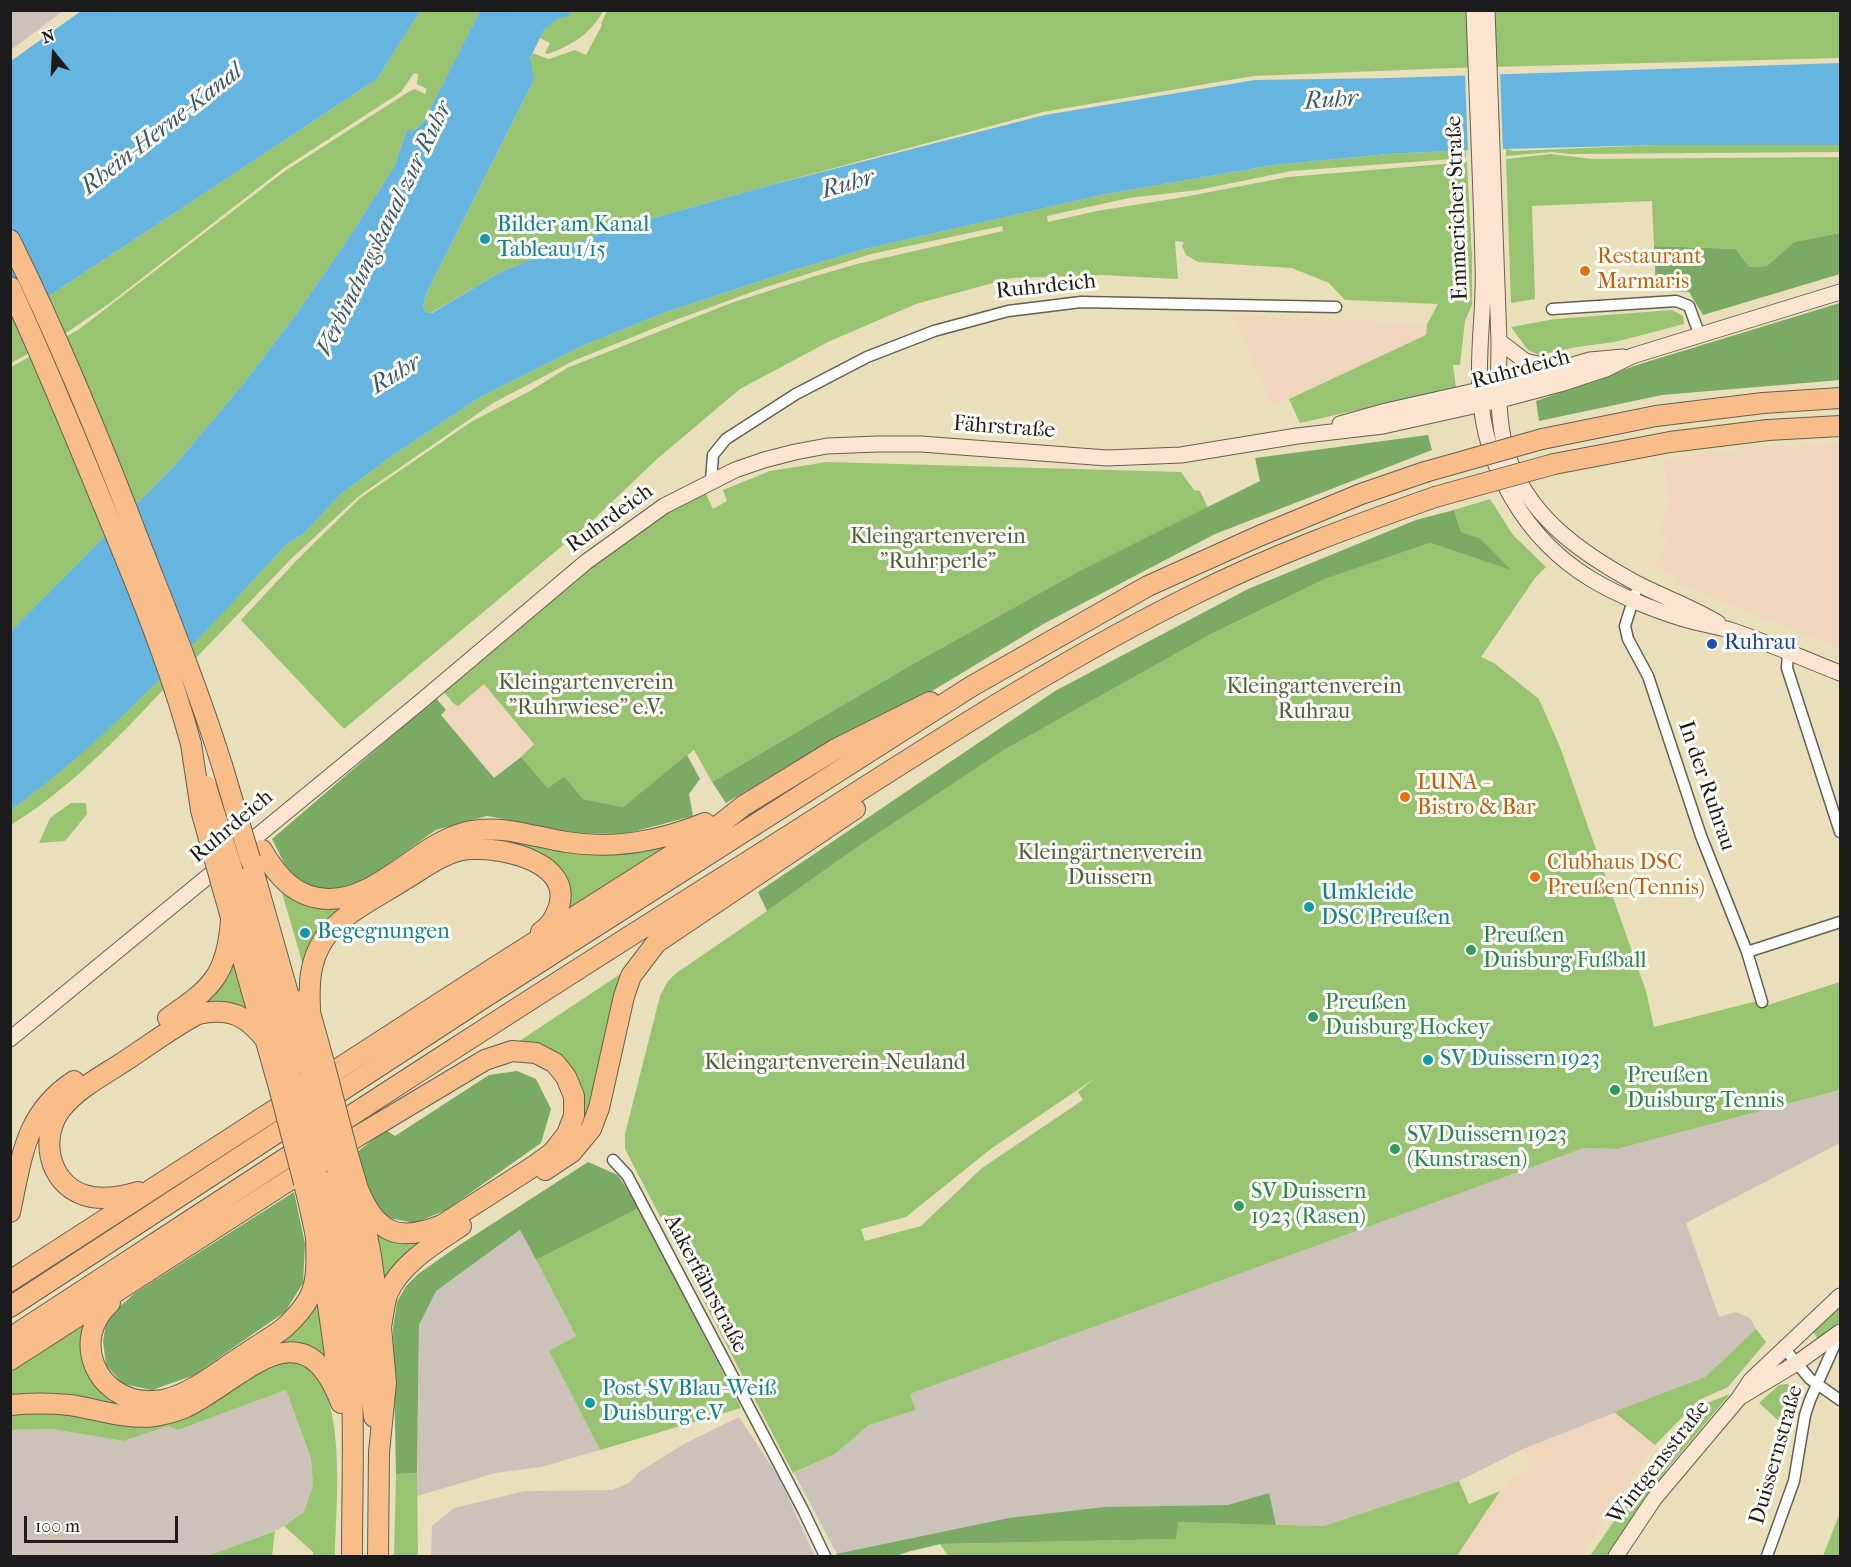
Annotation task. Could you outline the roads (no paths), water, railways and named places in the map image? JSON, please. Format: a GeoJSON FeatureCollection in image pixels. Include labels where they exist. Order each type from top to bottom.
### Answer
{"type":"FeatureCollection","features":[{"type":"Feature","properties":{"kind":"highway"},"geometry":{"type":"LineString","coordinates":[[10,240],[32,282],[123,500],[202,702],[222,765],[256,854],[265,908],[302,1077],[316,1233],[332,1326],[351,1474]]}},
{"type":"Feature","properties":{"kind":"highway"},"geometry":{"type":"LineString","coordinates":[[10,287],[63,406],[144,604],[176,689],[191,744],[201,810],[302,1077],[341,1159],[365,1206],[374,1219],[387,1229],[403,1234],[422,1233],[442,1225],[553,1152],[567,1134],[574,1116],[574,1096],[567,1077],[555,1064],[536,1053],[512,1051],[485,1060],[358,1136],[129,1285],[10,1360]]}},
{"type":"Feature","properties":{"kind":"highway"},"geometry":{"type":"LineString","coordinates":[[10,1307],[482,999],[972,686],[1148,586],[1259,536],[1361,494],[1425,472],[1542,439],[1656,416],[1763,403],[1840,398]]}},
{"type":"Feature","properties":{"kind":"highway"},"geometry":{"type":"LineString","coordinates":[[10,1338],[552,984],[1027,686],[1193,595],[1322,537],[1435,497],[1554,464],[1670,442],[1768,430],[1840,426]]}},
{"type":"Feature","properties":{"kind":"highway"},"geometry":{"type":"LineString","coordinates":[[10,1281],[836,748],[919,707],[972,686]]}},
{"type":"Feature","properties":{"kind":"highway"},"geometry":{"type":"LineString","coordinates":[[381,1328],[387,1296],[395,1280],[410,1263],[449,1234],[572,1152],[591,1130],[599,1108],[624,996],[632,976],[656,943],[870,800],[880,778]]}},
{"type":"Feature","properties":{"kind":"highway"},"geometry":{"type":"LineString","coordinates":[[256,854],[293,888],[316,897],[329,899],[353,895],[442,842],[469,831],[493,828],[567,842],[622,845],[648,842],[682,832],[743,806]]}},
{"type":"Feature","properties":{"kind":"highway"},"geometry":{"type":"LineString","coordinates":[[302,1077],[310,1010],[311,966],[320,945],[333,929],[359,909],[449,854],[471,849],[485,849],[519,856],[538,863],[552,872],[560,886],[561,899],[550,925],[494,968]]}},
{"type":"Feature","properties":{"kind":"highway"},"geometry":{"type":"LineString","coordinates":[[10,1212],[21,1163],[38,1114],[66,1086],[207,990],[225,960],[230,942],[231,920],[227,877]]}},
{"type":"Feature","properties":{"kind":"highway"},"geometry":{"type":"LineString","coordinates":[[265,908],[310,1010]]}},
{"type":"Feature","properties":{"kind":"highway"},"geometry":{"type":"LineString","coordinates":[[231,920],[268,1043]]}},
{"type":"Feature","properties":{"kind":"highway"},"geometry":{"type":"LineString","coordinates":[[358,1136],[464,1048],[552,984]]}},
{"type":"Feature","properties":{"kind":"highway"},"geometry":{"type":"LineString","coordinates":[[158,1185],[126,1196],[107,1198],[82,1195],[62,1181],[55,1170],[49,1147],[54,1121],[61,1110],[83,1089],[198,1014],[220,1011],[239,1016],[256,1028],[302,1077]]}},
{"type":"Feature","properties":{"kind":"highway"},"geometry":{"type":"LineString","coordinates":[[341,1159],[348,1228],[360,1298],[379,1452]]}},
{"type":"Feature","properties":{"kind":"highway"},"geometry":{"type":"LineString","coordinates":[[310,1179],[332,1231],[344,1300],[352,1386],[352,1557]]}},
{"type":"Feature","properties":{"kind":"highway"},"geometry":{"type":"LineString","coordinates":[[357,1189],[371,1256],[386,1383],[379,1452],[378,1557]]}},
{"type":"Feature","properties":{"kind":"highway"},"geometry":{"type":"LineString","coordinates":[[129,1285],[105,1307],[95,1322],[90,1339],[93,1360],[98,1372],[117,1393],[132,1399],[165,1400],[199,1384],[284,1328],[301,1311],[311,1294],[316,1272],[316,1233]]}},
{"type":"Feature","properties":{"kind":"highway"},"geometry":{"type":"LineString","coordinates":[[10,1405],[36,1403],[69,1405],[137,1416],[153,1416],[184,1408],[259,1360],[278,1353],[295,1353],[317,1363],[334,1384],[341,1403]]}},
{"type":"Feature","properties":{"kind":"main road","name":"Emmericher Straße"},"geometry":{"type":"LineString","coordinates":[[1474,10],[1490,266],[1499,341],[1500,393],[1506,449],[1517,479],[1528,498],[1555,529],[1578,548],[1612,570],[1699,611],[1730,630]]}},
{"type":"Feature","properties":{"kind":"main road","name":"Emmericher Straße"},"geometry":{"type":"LineString","coordinates":[[1487,10],[1490,266],[1480,397],[1490,451],[1519,511],[1542,539],[1567,562],[1589,578],[1633,600],[1693,622],[1730,630]]}},
{"type":"Feature","properties":{"kind":"main road","name":"Ruhrdeich"},"geometry":{"type":"LineString","coordinates":[[1297,436],[1383,426],[1480,397],[1560,384],[1606,369],[1632,356],[1840,292]]}},
{"type":"Feature","properties":{"kind":"main road"},"geometry":{"type":"LineString","coordinates":[[1499,341],[1524,361],[1558,369]]}},
{"type":"Feature","properties":{"kind":"main road","name":"Ruhrdeich"},"geometry":{"type":"LineString","coordinates":[[1500,393],[1558,369],[1590,360],[1632,356]]}},
{"type":"Feature","properties":{"kind":"main road","name":"Fährstraße"},"geometry":{"type":"LineString","coordinates":[[711,481],[764,460],[827,446],[921,444],[1107,458],[1181,455],[1297,436]]}},
{"type":"Feature","properties":{"kind":"main road","name":"Ruhrdeich"},"geometry":{"type":"LineString","coordinates":[[10,1039],[419,703],[586,562],[664,506],[711,481]]}},
{"type":"Feature","properties":{"kind":"main road"},"geometry":{"type":"LineString","coordinates":[[1730,630],[1840,672]]}},
{"type":"Feature","properties":{"kind":"main road","name":"Wintgensstraße"},"geometry":{"type":"LineString","coordinates":[[1790,1355],[1840,1296]]}},
{"type":"Feature","properties":{"kind":"main road","name":"Wintgensstraße"},"geometry":{"type":"LineString","coordinates":[[1616,1557],[1654,1499],[1739,1398],[1751,1380],[1790,1355],[1840,1333]]}},
{"type":"Feature","properties":{"kind":"street"},"geometry":{"type":"LineString","coordinates":[[1552,309],[1676,301],[1689,306],[1700,336]]}},
{"type":"Feature","properties":{"kind":"street","name":"Ruhrdeich"},"geometry":{"type":"LineString","coordinates":[[711,481],[713,455],[726,439],[796,394],[857,362],[934,331],[1008,311],[1081,302],[1336,307]]}},
{"type":"Feature","properties":{"kind":"street","name":"In der Ruhrau"},"geometry":{"type":"LineString","coordinates":[[1639,584],[1625,626],[1628,639],[1648,676],[1701,836],[1747,952],[1761,1002]]}},
{"type":"Feature","properties":{"kind":"street"},"geometry":{"type":"LineString","coordinates":[[1788,653],[1787,668],[1840,832]]}},
{"type":"Feature","properties":{"kind":"street"},"geometry":{"type":"LineString","coordinates":[[1747,952],[1840,922]]}},
{"type":"Feature","properties":{"kind":"street","name":"Aakerfährstraße"},"geometry":{"type":"LineString","coordinates":[[613,1160],[627,1175],[803,1510],[825,1557]]}},
{"type":"Feature","properties":{"kind":"street","name":"Duissernstraße"},"geometry":{"type":"LineString","coordinates":[[1767,1557],[1794,1480],[1805,1415],[1840,1333]]}},
{"type":"Feature","properties":{"kind":"street"},"geometry":{"type":"LineString","coordinates":[[1790,1355],[1810,1379],[1840,1400]]}},
{"type":"Feature","properties":{"kind":"water","name":"Rhein-Herne-Kanal"},"geometry":{"type":"Polygon","coordinates":[[[81,11],[420,11],[377,79],[11,321],[11,61],[81,11]]]}},
{"type":"Feature","properties":{"kind":"water"},"geometry":{"type":"Polygon","coordinates":[[[480,11],[572,11],[568,16],[556,20],[544,30],[530,58],[534,80],[426,294],[423,308],[428,313],[432,313],[499,273],[604,232],[767,186],[1045,115],[1255,80],[1390,78],[1840,63],[1840,145],[1658,145],[1466,150],[1388,154],[1274,165],[1106,194],[865,249],[666,312],[584,345],[482,396],[389,458],[342,493],[302,535],[288,543],[189,649],[121,717],[86,750],[11,810],[11,631],[175,465],[244,383],[297,313],[394,167],[407,130],[415,130],[423,123],[480,11]]]}},
{"type":"Feature","properties":{"kind":"place","name":"Bilder am Kanal Tableau 1/15"},"geometry":{"type":"Point","coordinates":[485,239]}},
{"type":"Feature","properties":{"kind":"place","name":"Restaurant Marmaris"},"geometry":{"type":"Point","coordinates":[1585,271]}},
{"type":"Feature","properties":{"kind":"place","name":"Ruhrau"},"geometry":{"type":"Point","coordinates":[1712,644]}},
{"type":"Feature","properties":{"kind":"place","name":"LUNA - Bistro & Bar"},"geometry":{"type":"Point","coordinates":[1405,797]}},
{"type":"Feature","properties":{"kind":"place","name":"Clubhaus DSC Preußen(Tennis)"},"geometry":{"type":"Point","coordinates":[1535,877]}},
{"type":"Feature","properties":{"kind":"place","name":"Umkleide DSC Preußen"},"geometry":{"type":"Point","coordinates":[1309,907]}},
{"type":"Feature","properties":{"kind":"place","name":"Begegnungen"},"geometry":{"type":"Point","coordinates":[305,933]}},
{"type":"Feature","properties":{"kind":"place","name":"Preußen Duisburg Fußball"},"geometry":{"type":"Point","coordinates":[1471,950]}},
{"type":"Feature","properties":{"kind":"place","name":"Preußen Duisburg Hockey"},"geometry":{"type":"Point","coordinates":[1313,1017]}},
{"type":"Feature","properties":{"kind":"place","name":"SV Duissern 1923"},"geometry":{"type":"Point","coordinates":[1428,1060]}},
{"type":"Feature","properties":{"kind":"place","name":"Preußen Duisburg Tennis"},"geometry":{"type":"Point","coordinates":[1615,1090]}},
{"type":"Feature","properties":{"kind":"place","name":"SV Duissern 1923 (Kunstrasen)"},"geometry":{"type":"Point","coordinates":[1395,1149]}},
{"type":"Feature","properties":{"kind":"place","name":"SV Duissern 1923 (Rasen)"},"geometry":{"type":"Point","coordinates":[1239,1206]}},
{"type":"Feature","properties":{"kind":"place","name":"Post-SV Blau-Weiß Duisburg e.V"},"geometry":{"type":"Point","coordinates":[590,1403]}},
{"type":"Feature","properties":{"kind":"water label","name":"Ruhr"},"geometry":{"type":"Point","coordinates":[1331,101]}},
{"type":"Feature","properties":{"kind":"water label","name":"Ruhr"},"geometry":{"type":"Point","coordinates":[848,185]}},
{"type":"Feature","properties":{"kind":"water label","name":"Verbindungskanal zur Ruhr"},"geometry":{"type":"Point","coordinates":[385,229]}},
{"type":"Feature","properties":{"kind":"water label","name":"Ruhr"},"geometry":{"type":"Point","coordinates":[396,375]}},
{"type":"Feature","properties":{"kind":"park label","name":"Kleingartenverein \"Ruhrperle\""},"geometry":{"type":"Point","coordinates":[938,550]}},
{"type":"Feature","properties":{"kind":"park label","name":"Kleingartenverein \"Ruhrwiese\" e.V."},"geometry":{"type":"Point","coordinates":[586,696]}},
{"type":"Feature","properties":{"kind":"park label","name":"Kleingartenverein Ruhrau"},"geometry":{"type":"Point","coordinates":[1314,700]}},
{"type":"Feature","properties":{"kind":"park label","name":"Kleingärtnerverein Duissern"},"geometry":{"type":"Point","coordinates":[1110,866]}},
{"type":"Feature","properties":{"kind":"park label","name":"Kleingartenverein-Neuland"},"geometry":{"type":"Point","coordinates":[835,1064]}}]}
